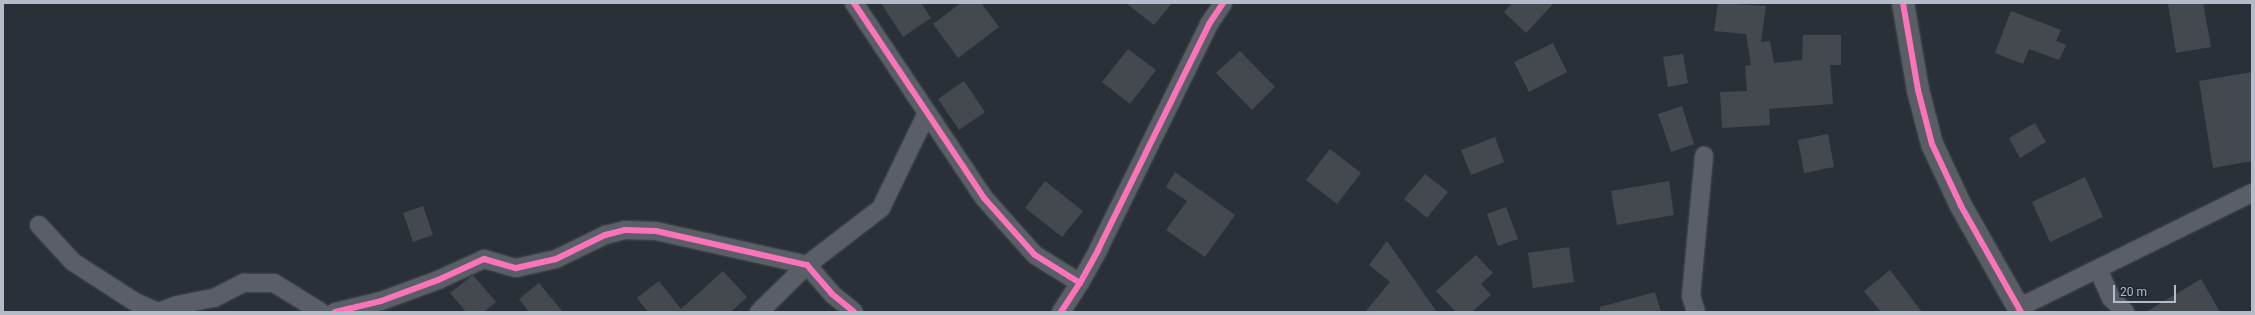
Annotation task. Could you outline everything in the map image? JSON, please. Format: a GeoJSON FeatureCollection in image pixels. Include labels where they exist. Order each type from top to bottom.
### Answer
{"type":"FeatureCollection","features":[{"type":"Feature","properties":{"kind":"street"},"geometry":{"type":"LineString","coordinates":[[854,3],[984,198],[1034,255],[1080,282]]}},
{"type":"Feature","properties":{"kind":"street"},"geometry":{"type":"LineString","coordinates":[[1061,312],[1080,282],[1210,24],[1223,3]]}},
{"type":"Feature","properties":{"kind":"street"},"geometry":{"type":"LineString","coordinates":[[1903,3],[1918,90],[1932,144],[1961,206],[2019,310],[2252,193]]}},
{"type":"Feature","properties":{"kind":"street"},"geometry":{"type":"LineString","coordinates":[[759,312],[807,266],[881,208],[927,113]]}},
{"type":"Feature","properties":{"kind":"street"},"geometry":{"type":"LineString","coordinates":[[1696,312],[1691,296],[1704,156]]}},
{"type":"Feature","properties":{"kind":"street"},"geometry":{"type":"LineString","coordinates":[[39,225],[73,262],[135,302],[158,312],[177,305],[214,298],[244,283],[274,283],[321,312]]}},
{"type":"Feature","properties":{"kind":"street"},"geometry":{"type":"LineString","coordinates":[[335,312],[381,301],[438,280],[484,259],[516,268],[556,259],[605,235],[625,230],[656,231],[807,266],[832,294],[854,312]]}},
{"type":"Feature","properties":{"kind":"street"},"geometry":{"type":"LineString","coordinates":[[2098,269],[2111,298],[2125,312]]}},
{"type":"Feature","properties":{"kind":"building"},"geometry":{"type":"Polygon","coordinates":[[[881,3],[921,3],[931,18],[903,37],[881,3]]]}},
{"type":"Feature","properties":{"kind":"building"},"geometry":{"type":"Polygon","coordinates":[[[961,3],[981,3],[999,27],[958,58],[933,24],[961,3]]]}},
{"type":"Feature","properties":{"kind":"building"},"geometry":{"type":"Polygon","coordinates":[[[1126,3],[1172,3],[1154,25],[1126,3]]]}},
{"type":"Feature","properties":{"kind":"building"},"geometry":{"type":"Polygon","coordinates":[[[1512,3],[1554,3],[1526,33],[1504,12],[1512,3]]]}},
{"type":"Feature","properties":{"kind":"building"},"geometry":{"type":"Polygon","coordinates":[[[1718,3],[1766,6],[1761,42],[1770,41],[1774,63],[1802,60],[1803,35],[1841,35],[1841,65],[1830,65],[1833,104],[1769,109],[1770,125],[1722,128],[1720,92],[1747,91],[1745,66],[1751,65],[1746,34],[1714,31],[1718,3]]]}},
{"type":"Feature","properties":{"kind":"building"},"geometry":{"type":"Polygon","coordinates":[[[2168,3],[2203,3],[2211,47],[2176,53],[2168,3]]]}},
{"type":"Feature","properties":{"kind":"building"},"geometry":{"type":"Polygon","coordinates":[[[2011,11],[2061,30],[2056,41],[2066,45],[2059,60],[2029,49],[2023,64],[1995,53],[2011,11]]]}},
{"type":"Feature","properties":{"kind":"building"},"geometry":{"type":"Polygon","coordinates":[[[1553,43],[1567,72],[1529,92],[1514,62],[1553,43]]]}},
{"type":"Feature","properties":{"kind":"building"},"geometry":{"type":"Polygon","coordinates":[[[1128,49],[1156,70],[1130,104],[1102,82],[1128,49]]]}},
{"type":"Feature","properties":{"kind":"building"},"geometry":{"type":"Polygon","coordinates":[[[1240,51],[1275,87],[1252,110],[1216,73],[1240,51]]]}},
{"type":"Feature","properties":{"kind":"building"},"geometry":{"type":"Polygon","coordinates":[[[1683,54],[1688,83],[1668,87],[1663,57],[1683,54]]]}},
{"type":"Feature","properties":{"kind":"building"},"geometry":{"type":"Polygon","coordinates":[[[2252,72],[2252,161],[2213,168],[2199,81],[2252,72]]]}},
{"type":"Feature","properties":{"kind":"building"},"geometry":{"type":"Polygon","coordinates":[[[964,81],[985,112],[959,130],[938,99],[964,81]]]}},
{"type":"Feature","properties":{"kind":"building"},"geometry":{"type":"Polygon","coordinates":[[[1682,106],[1694,144],[1671,152],[1658,114],[1682,106]]]}},
{"type":"Feature","properties":{"kind":"building"},"geometry":{"type":"Polygon","coordinates":[[[2035,123],[2046,142],[2020,158],[2009,138],[2035,123]]]}},
{"type":"Feature","properties":{"kind":"building"},"geometry":{"type":"Polygon","coordinates":[[[1828,134],[1834,167],[1804,173],[1798,140],[1828,134]]]}},
{"type":"Feature","properties":{"kind":"building"},"geometry":{"type":"Polygon","coordinates":[[[1495,137],[1504,162],[1471,175],[1461,150],[1495,137]]]}},
{"type":"Feature","properties":{"kind":"building"},"geometry":{"type":"Polygon","coordinates":[[[1330,149],[1361,173],[1337,204],[1306,180],[1330,149]]]}},
{"type":"Feature","properties":{"kind":"building"},"geometry":{"type":"Polygon","coordinates":[[[1175,172],[1235,215],[1205,257],[1166,230],[1187,201],[1166,187],[1175,172]]]}},
{"type":"Feature","properties":{"kind":"building"},"geometry":{"type":"Polygon","coordinates":[[[1425,174],[1448,192],[1427,218],[1404,199],[1425,174]]]}},
{"type":"Feature","properties":{"kind":"building"},"geometry":{"type":"Polygon","coordinates":[[[2085,177],[2103,217],[2050,242],[2032,202],[2085,177]]]}},
{"type":"Feature","properties":{"kind":"building"},"geometry":{"type":"Polygon","coordinates":[[[1045,181],[1083,211],[1062,237],[1025,208],[1045,181]]]}},
{"type":"Feature","properties":{"kind":"building"},"geometry":{"type":"Polygon","coordinates":[[[1669,181],[1674,215],[1617,225],[1611,191],[1669,181]]]}},
{"type":"Feature","properties":{"kind":"building"},"geometry":{"type":"Polygon","coordinates":[[[423,206],[433,235],[413,242],[403,213],[423,206]]]}},
{"type":"Feature","properties":{"kind":"building"},"geometry":{"type":"Polygon","coordinates":[[[1506,207],[1518,239],[1498,246],[1487,214],[1506,207]]]}},
{"type":"Feature","properties":{"kind":"building"},"geometry":{"type":"Polygon","coordinates":[[[1387,241],[1437,312],[1365,312],[1390,282],[1369,265],[1387,241]]]}},
{"type":"Feature","properties":{"kind":"building"},"geometry":{"type":"Polygon","coordinates":[[[1569,247],[1574,282],[1533,288],[1528,253],[1569,247]]]}},
{"type":"Feature","properties":{"kind":"building"},"geometry":{"type":"Polygon","coordinates":[[[1476,255],[1493,273],[1481,284],[1491,295],[1472,312],[1456,312],[1436,291],[1476,255]]]}},
{"type":"Feature","properties":{"kind":"building"},"geometry":{"type":"Polygon","coordinates":[[[1890,270],[1922,312],[1881,312],[1864,291],[1890,270]]]}},
{"type":"Feature","properties":{"kind":"building"},"geometry":{"type":"Polygon","coordinates":[[[723,271],[747,297],[731,312],[648,312],[637,298],[659,281],[681,309],[723,271]]]}},
{"type":"Feature","properties":{"kind":"building"},"geometry":{"type":"Polygon","coordinates":[[[473,275],[496,302],[484,312],[466,312],[450,293],[473,275]]]}},
{"type":"Feature","properties":{"kind":"building"},"geometry":{"type":"Polygon","coordinates":[[[2201,279],[2220,312],[2146,312],[2201,279]]]}},
{"type":"Feature","properties":{"kind":"building"},"geometry":{"type":"Polygon","coordinates":[[[539,283],[563,312],[529,312],[519,299],[539,283]]]}},
{"type":"Feature","properties":{"kind":"building"},"geometry":{"type":"Polygon","coordinates":[[[1655,292],[1661,312],[1600,312],[1600,307],[1655,292]]]}},
{"type":"Feature","properties":{"kind":"cycle path"},"geometry":{"type":"LineString","coordinates":[[854,3],[984,198],[1035,255],[1080,283]]}},
{"type":"Feature","properties":{"kind":"cycle path"},"geometry":{"type":"LineString","coordinates":[[1061,312],[1080,283],[1098,250],[1209,24],[1223,3]]}},
{"type":"Feature","properties":{"kind":"cycle path"},"geometry":{"type":"LineString","coordinates":[[1903,3],[1918,90],[1932,144],[1961,206],[2021,312]]}},
{"type":"Feature","properties":{"kind":"cycle path"},"geometry":{"type":"LineString","coordinates":[[335,312],[381,301],[438,280],[484,259],[516,268],[556,259],[605,235],[625,230],[656,231],[807,265],[832,294],[854,312]]}}]}
